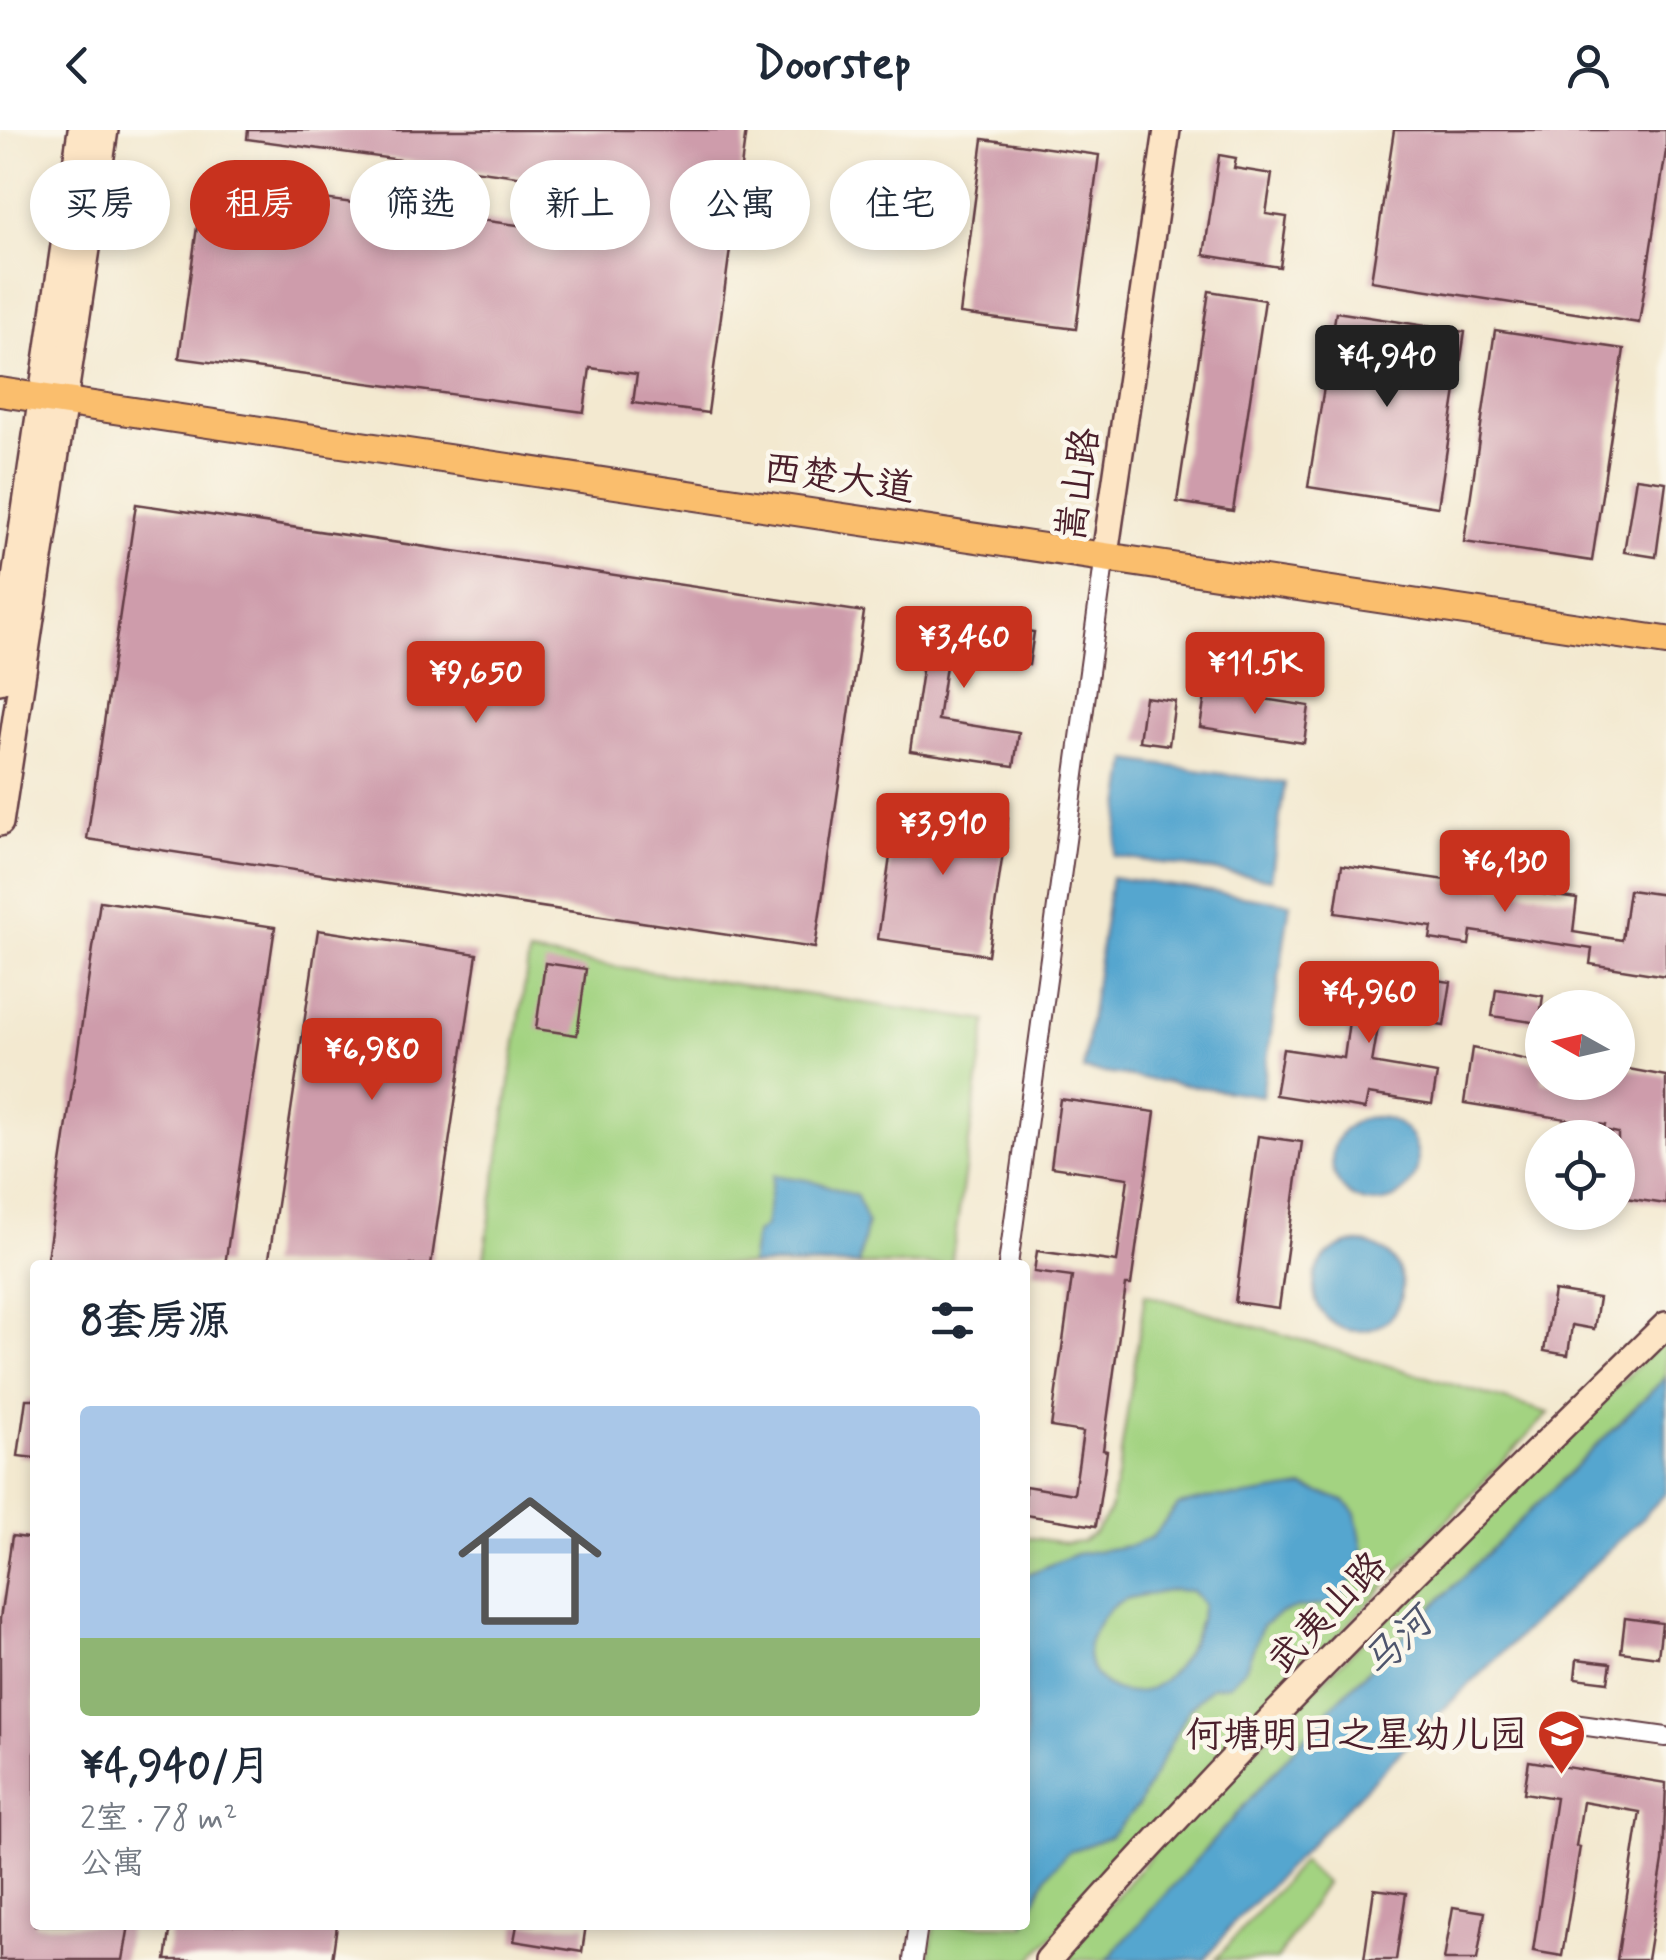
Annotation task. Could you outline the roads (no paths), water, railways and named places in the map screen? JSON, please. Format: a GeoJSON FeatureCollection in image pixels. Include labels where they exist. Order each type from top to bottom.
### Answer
{"type":"FeatureCollection","features":[{"type":"Feature","properties":{"kind":"main road","name":"西楚大道"},"geometry":{"type":"LineString","coordinates":[[0,392],[1666,641]]}},
{"type":"Feature","properties":{"kind":"street"},"geometry":{"type":"LineString","coordinates":[[0,823],[55,400],[81,130]]}},
{"type":"Feature","properties":{"kind":"street"},"geometry":{"type":"LineString","coordinates":[[0,681],[104,130]]}},
{"type":"Feature","properties":{"kind":"street","name":"嵩山路"},"geometry":{"type":"LineString","coordinates":[[1009,1260],[1167,130]]}},
{"type":"Feature","properties":{"kind":"street","name":"武夷山路"},"geometry":{"type":"LineString","coordinates":[[1048,1960],[1128,1870],[1347,1642],[1666,1325]]}},
{"type":"Feature","properties":{"kind":"street"},"geometry":{"type":"LineString","coordinates":[[1559,1722],[1666,1737]]}},
{"type":"Feature","properties":{"kind":"street"},"geometry":{"type":"LineString","coordinates":[[913,1960],[917,1930]]}},
{"type":"Feature","properties":{"kind":"water"},"geometry":{"type":"Polygon","coordinates":[[[1128,760],[1285,783],[1271,879],[1114,856],[1128,760]]]}},
{"type":"Feature","properties":{"kind":"water"},"geometry":{"type":"Polygon","coordinates":[[[1111,877],[1290,903],[1262,1096],[1083,1070],[1111,877]]]}},
{"type":"Feature","properties":{"kind":"water"},"geometry":{"type":"Polygon","coordinates":[[[1375,1117],[1392,1120],[1406,1129],[1415,1143],[1415,1177],[1406,1191],[1392,1200],[1375,1203],[1358,1200],[1344,1191],[1335,1177],[1332,1160],[1335,1143],[1344,1129],[1358,1120],[1375,1117]]]}},
{"type":"Feature","properties":{"kind":"water"},"geometry":{"type":"Polygon","coordinates":[[[773,1175],[814,1181],[857,1196],[867,1223],[859,1260],[751,1260],[755,1234],[765,1226],[773,1175]]]}},
{"type":"Feature","properties":{"kind":"water"},"geometry":{"type":"Polygon","coordinates":[[[1358,1243],[1389,1256],[1402,1287],[1389,1318],[1358,1331],[1327,1318],[1314,1287],[1327,1256],[1358,1243]]]}},
{"type":"Feature","properties":{"kind":"water"},"geometry":{"type":"Polygon","coordinates":[[[1666,1377],[1666,1493],[1430,1722],[1235,1921],[1205,1960],[1107,1960],[1336,1702],[1666,1377]]]}},
{"type":"Feature","properties":{"kind":"water"},"geometry":{"type":"Polygon","coordinates":[[[1303,1487],[1345,1501],[1356,1513],[1363,1550],[1346,1592],[1331,1604],[1281,1613],[1262,1626],[1246,1667],[1230,1684],[1211,1687],[1188,1710],[1138,1806],[1109,1837],[1068,1852],[1047,1875],[1030,1912],[1030,1573],[1076,1554],[1134,1545],[1152,1537],[1178,1505],[1213,1497],[1241,1497],[1303,1487]],[[1172,1590],[1119,1602],[1102,1618],[1091,1638],[1089,1661],[1094,1671],[1120,1691],[1144,1691],[1156,1685],[1176,1667],[1191,1643],[1203,1604],[1192,1591],[1172,1590]]]}},
{"type":"Feature","properties":{"kind":"place","name":"何塘明日之星幼儿园"},"geometry":{"type":"Point","coordinates":[1562,1776]}},
{"type":"Feature","properties":{"kind":"water label","name":"马河"},"geometry":{"type":"Point","coordinates":[1396,1642]}}]}
